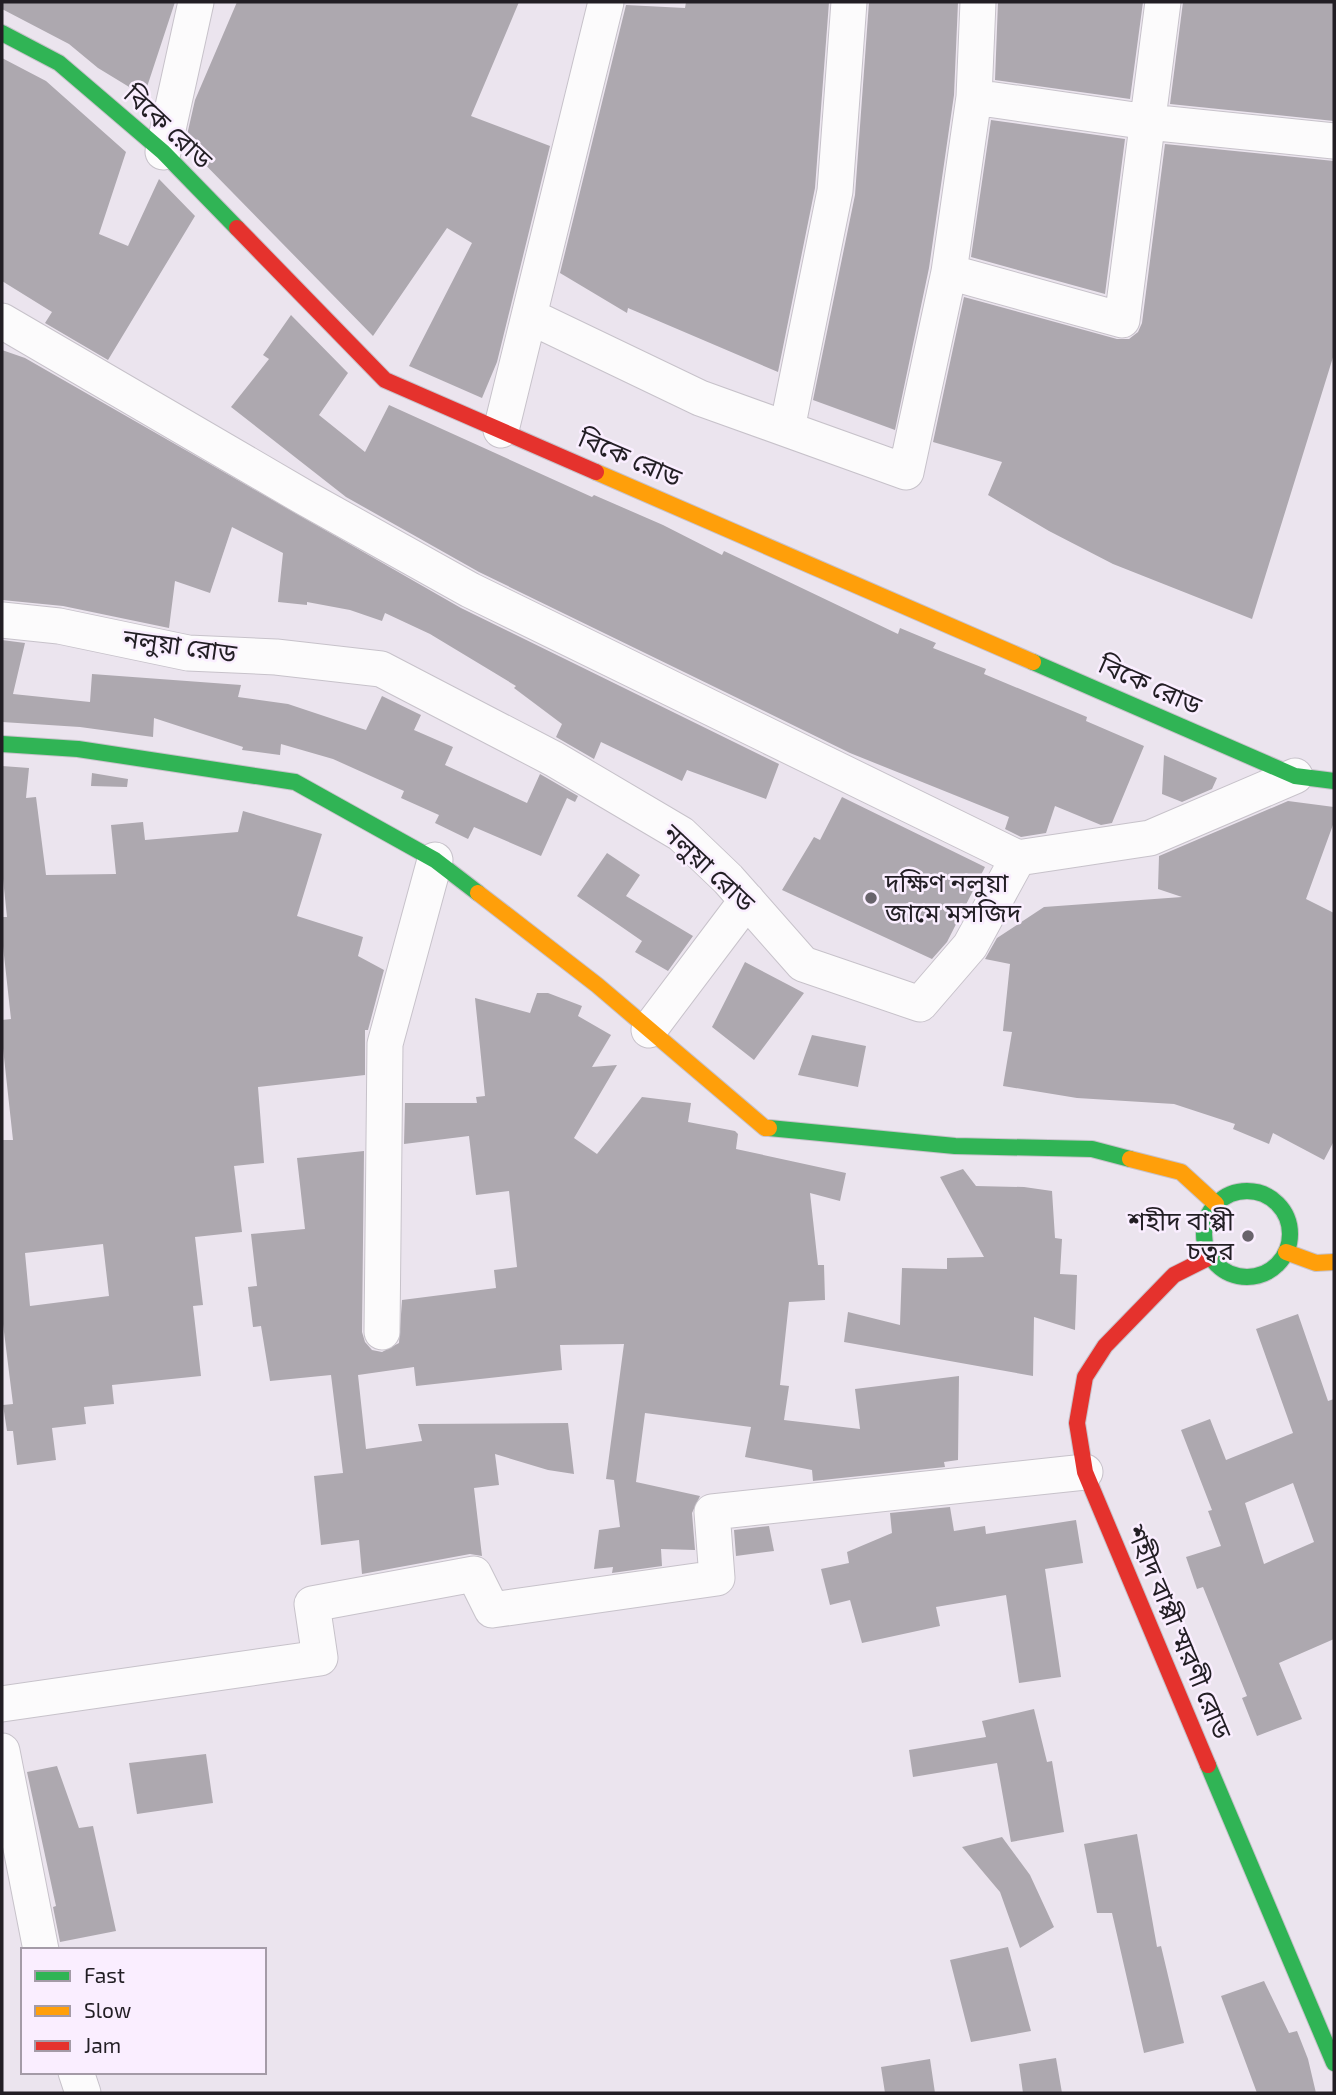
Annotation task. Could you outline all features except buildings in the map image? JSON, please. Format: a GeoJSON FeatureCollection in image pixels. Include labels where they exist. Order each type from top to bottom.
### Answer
{"type":"FeatureCollection","features":[{"type":"Feature","properties":{"kind":"street"},"geometry":{"type":"LineString","coordinates":[[163,152],[196,2]]}},
{"type":"Feature","properties":{"kind":"street"},"geometry":{"type":"LineString","coordinates":[[501,430],[606,2]]}},
{"type":"Feature","properties":{"kind":"street"},"geometry":{"type":"LineString","coordinates":[[787,429],[835,191],[849,2]]}},
{"type":"Feature","properties":{"kind":"street"},"geometry":{"type":"LineString","coordinates":[[529,316],[700,398],[906,472],[949,272],[974,97],[978,2]]}},
{"type":"Feature","properties":{"kind":"street"},"geometry":{"type":"LineString","coordinates":[[949,272],[1122,320],[1163,2]]}},
{"type":"Feature","properties":{"kind":"street","name":"বিকে রোড"},"geometry":{"type":"LineString","coordinates":[[2,33],[59,63],[163,152],[385,380],[1295,776],[1334,781]]}},
{"type":"Feature","properties":{"kind":"street"},"geometry":{"type":"LineString","coordinates":[[974,97],[1148,122],[1334,141]]}},
{"type":"Feature","properties":{"kind":"street"},"geometry":{"type":"LineString","coordinates":[[2,321],[307,499],[470,590],[1018,858],[1150,838],[1295,776]]}},
{"type":"Feature","properties":{"kind":"street","name":"নলুয়া রোড"},"geometry":{"type":"LineString","coordinates":[[2,620],[59,626],[188,653],[276,657],[381,669],[554,759],[681,834],[747,900],[803,964],[920,1004],[970,946],[1018,858]]}},
{"type":"Feature","properties":{"kind":"street"},"geometry":{"type":"LineString","coordinates":[[2,744],[78,749],[295,782],[435,860],[597,985],[765,1128],[954,1146],[1092,1149],[1181,1172],[1216,1204]]}},
{"type":"Feature","properties":{"kind":"street"},"geometry":{"type":"LineString","coordinates":[[382,1332],[385,1044],[435,860]]}},
{"type":"Feature","properties":{"kind":"street"},"geometry":{"type":"LineString","coordinates":[[649,1030],[747,900]]}},
{"type":"Feature","properties":{"kind":"street"},"geometry":{"type":"LineString","coordinates":[[1243,1191],[1257,1192],[1271,1198],[1282,1209],[1288,1222],[1286,1252],[1269,1271],[1243,1277],[1218,1267],[1210,1256],[1204,1229],[1216,1204],[1228,1195],[1243,1191]]}},
{"type":"Feature","properties":{"kind":"street"},"geometry":{"type":"LineString","coordinates":[[1286,1252],[1316,1263],[1334,1262]]}},
{"type":"Feature","properties":{"kind":"street","name":"শহীদ বাপ্পী স্মরণী রোড"},"geometry":{"type":"LineString","coordinates":[[1210,1256],[1174,1275],[1105,1346],[1085,1377],[1077,1423],[1085,1472],[1334,2063]]}},
{"type":"Feature","properties":{"kind":"street"},"geometry":{"type":"LineString","coordinates":[[2,1704],[320,1658],[312,1604],[474,1574],[492,1610],[717,1577],[712,1512],[1085,1472]]}},
{"type":"Feature","properties":{"kind":"street"},"geometry":{"type":"LineString","coordinates":[[2,1751],[41,1948]]}},
{"type":"Feature","properties":{"kind":"street"},"geometry":{"type":"LineString","coordinates":[[77,2074],[83,2093]]}},
{"type":"Feature","properties":{"kind":"traffic: fast"},"geometry":{"type":"LineString","coordinates":[[2,33],[59,63],[163,152],[237,228]]}},
{"type":"Feature","properties":{"kind":"traffic: fast"},"geometry":{"type":"LineString","coordinates":[[1033,662],[1295,776],[1334,781]]}},
{"type":"Feature","properties":{"kind":"traffic: fast"},"geometry":{"type":"LineString","coordinates":[[2,744],[78,749],[295,782],[435,860],[478,893]]}},
{"type":"Feature","properties":{"kind":"traffic: fast"},"geometry":{"type":"LineString","coordinates":[[769,1128],[955,1146],[1092,1149],[1130,1159]]}},
{"type":"Feature","properties":{"kind":"traffic: fast"},"geometry":{"type":"LineString","coordinates":[[1247,1191],[1271,1198],[1283,1210],[1290,1234],[1283,1258],[1271,1270],[1247,1277],[1223,1270],[1211,1258],[1204,1234],[1211,1210],[1223,1198],[1247,1191]]}},
{"type":"Feature","properties":{"kind":"traffic: fast"},"geometry":{"type":"LineString","coordinates":[[1208,1765],[1334,2063]]}},
{"type":"Feature","properties":{"kind":"traffic: slow"},"geometry":{"type":"LineString","coordinates":[[596,472],[1033,662]]}},
{"type":"Feature","properties":{"kind":"traffic: slow"},"geometry":{"type":"LineString","coordinates":[[478,893],[597,985],[765,1128],[769,1128]]}},
{"type":"Feature","properties":{"kind":"traffic: slow"},"geometry":{"type":"LineString","coordinates":[[1130,1159],[1181,1172],[1216,1204]]}},
{"type":"Feature","properties":{"kind":"traffic: slow"},"geometry":{"type":"LineString","coordinates":[[1286,1252],[1316,1263],[1334,1262]]}},
{"type":"Feature","properties":{"kind":"traffic: jam"},"geometry":{"type":"LineString","coordinates":[[237,228],[385,380],[596,472]]}},
{"type":"Feature","properties":{"kind":"traffic: jam"},"geometry":{"type":"LineString","coordinates":[[1208,1765],[1085,1472],[1077,1423],[1085,1377],[1105,1346],[1174,1275],[1210,1257]]}},
{"type":"Feature","properties":{"kind":"place","name":"দক্ষিণ নলুয়া জামে মসজিদ"},"geometry":{"type":"Point","coordinates":[871,898]}},
{"type":"Feature","properties":{"kind":"place","name":"শহীদ বাপ্পী চত্বর"},"geometry":{"type":"Point","coordinates":[1248,1236]}}]}
